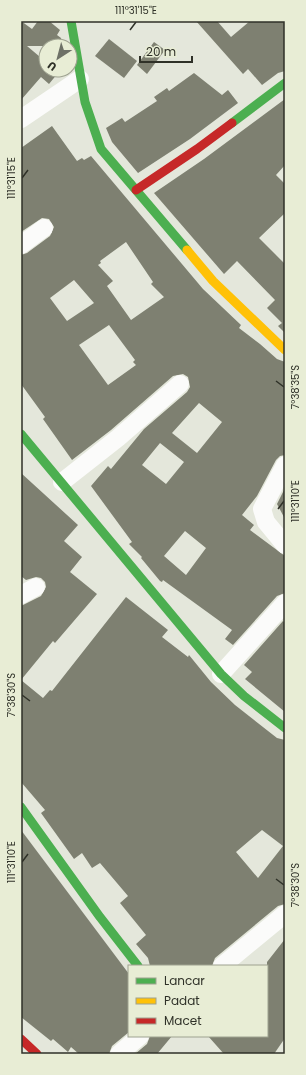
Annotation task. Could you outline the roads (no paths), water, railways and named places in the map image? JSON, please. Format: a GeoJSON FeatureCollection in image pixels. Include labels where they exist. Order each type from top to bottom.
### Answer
{"type":"FeatureCollection","features":[{"type":"Feature","properties":{"kind":"street"},"geometry":{"type":"LineString","coordinates":[[71,21],[80,79],[92,124],[102,149],[213,280],[285,350]]}},
{"type":"Feature","properties":{"kind":"street"},"geometry":{"type":"LineString","coordinates":[[21,119],[80,79]]}},
{"type":"Feature","properties":{"kind":"street"},"geometry":{"type":"LineString","coordinates":[[136,190],[197,149],[285,83]]}},
{"type":"Feature","properties":{"kind":"street"},"geometry":{"type":"LineString","coordinates":[[21,245],[44,228]]}},
{"type":"Feature","properties":{"kind":"street"},"geometry":{"type":"LineString","coordinates":[[62,482],[118,438],[180,384]]}},
{"type":"Feature","properties":{"kind":"street"},"geometry":{"type":"LineString","coordinates":[[21,434],[221,674],[244,696],[285,728]]}},
{"type":"Feature","properties":{"kind":"street"},"geometry":{"type":"LineString","coordinates":[[285,465],[262,509],[266,522],[285,545]]}},
{"type":"Feature","properties":{"kind":"street"},"geometry":{"type":"LineString","coordinates":[[221,674],[285,603]]}},
{"type":"Feature","properties":{"kind":"street"},"geometry":{"type":"LineString","coordinates":[[21,807],[100,917],[137,965]]}},
{"type":"Feature","properties":{"kind":"street"},"geometry":{"type":"LineString","coordinates":[[223,965],[285,914]]}},
{"type":"Feature","properties":{"kind":"street"},"geometry":{"type":"LineString","coordinates":[[119,1054],[139,1037]]}},
{"type":"Feature","properties":{"kind":"street"},"geometry":{"type":"LineString","coordinates":[[21,1039],[37,1054]]}}]}
